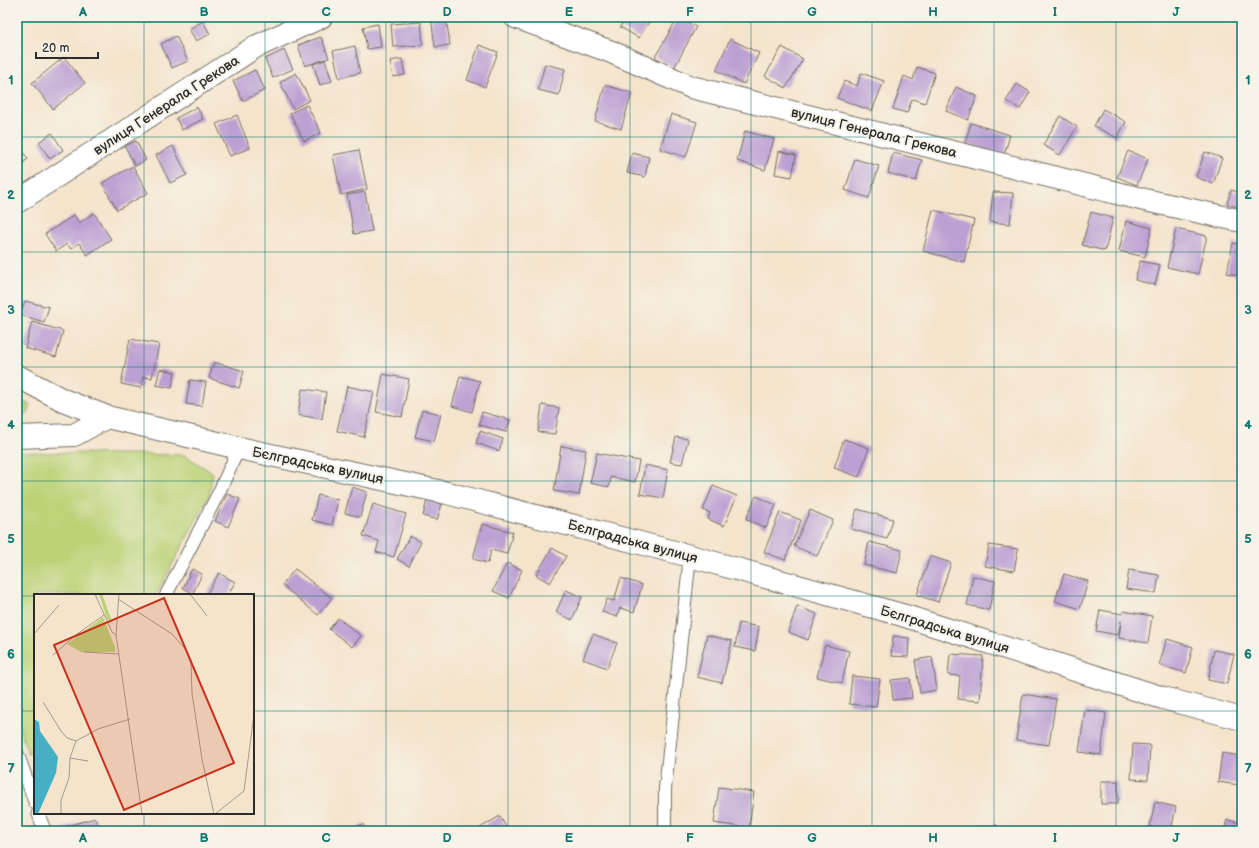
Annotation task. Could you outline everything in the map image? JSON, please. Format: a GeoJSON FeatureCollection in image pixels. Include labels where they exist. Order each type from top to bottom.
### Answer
{"type":"FeatureCollection","features":[{"type":"Feature","properties":{"kind":"street","name":"вулиця Генерала Грекова"},"geometry":{"type":"LineString","coordinates":[[17,202],[255,47],[321,17]]}},
{"type":"Feature","properties":{"kind":"street","name":"вулиця Генерала Грекова"},"geometry":{"type":"LineString","coordinates":[[515,17],[609,51],[691,87],[1145,200],[1242,221]]}},
{"type":"Feature","properties":{"kind":"street","name":"Бєлградська вулиця"},"geometry":{"type":"LineString","coordinates":[[17,376],[63,400],[107,417],[239,448],[447,493],[690,556],[902,615],[1163,698],[1242,719]]}},
{"type":"Feature","properties":{"kind":"street"},"geometry":{"type":"LineString","coordinates":[[17,437],[74,435],[107,417]]}},
{"type":"Feature","properties":{"kind":"lane"},"geometry":{"type":"LineString","coordinates":[[167,594],[219,492],[239,448]]}},
{"type":"Feature","properties":{"kind":"lane"},"geometry":{"type":"LineString","coordinates":[[665,831],[665,790],[690,556]]}},
{"type":"Feature","properties":{"kind":"lane"},"geometry":{"type":"LineString","coordinates":[[17,752],[34,800]]}},
{"type":"Feature","properties":{"kind":"lane"},"geometry":{"type":"LineString","coordinates":[[38,814],[45,831]]}},
{"type":"Feature","properties":{"kind":"green space"},"geometry":{"type":"Polygon","coordinates":[[[17,401],[30,404],[29,412],[17,421],[17,401]]]}},
{"type":"Feature","properties":{"kind":"green space"},"geometry":{"type":"Polygon","coordinates":[[[17,452],[184,455],[213,473],[209,496],[157,594],[34,594],[34,751],[28,754],[17,721],[17,452]]]}},
{"type":"Feature","properties":{"kind":"building"},"geometry":{"type":"Polygon","coordinates":[[[431,17],[446,17],[450,45],[435,47],[431,17]]]}},
{"type":"Feature","properties":{"kind":"building"},"geometry":{"type":"Polygon","coordinates":[[[626,17],[652,17],[639,38],[620,27],[626,17]]]}},
{"type":"Feature","properties":{"kind":"building"},"geometry":{"type":"Polygon","coordinates":[[[678,17],[696,27],[674,68],[655,57],[678,17]]]}},
{"type":"Feature","properties":{"kind":"building"},"geometry":{"type":"Polygon","coordinates":[[[203,21],[210,34],[196,41],[189,29],[203,21]]]}},
{"type":"Feature","properties":{"kind":"building"},"geometry":{"type":"Polygon","coordinates":[[[421,22],[423,45],[393,47],[391,24],[421,22]]]}},
{"type":"Feature","properties":{"kind":"building"},"geometry":{"type":"Polygon","coordinates":[[[378,24],[381,47],[367,49],[363,27],[378,24]]]}},
{"type":"Feature","properties":{"kind":"building"},"geometry":{"type":"Polygon","coordinates":[[[176,36],[188,61],[172,68],[161,44],[176,36]]]}},
{"type":"Feature","properties":{"kind":"building"},"geometry":{"type":"Polygon","coordinates":[[[321,37],[329,58],[305,66],[298,45],[321,37]]]}},
{"type":"Feature","properties":{"kind":"building"},"geometry":{"type":"Polygon","coordinates":[[[730,39],[759,53],[744,84],[716,70],[730,39]]]}},
{"type":"Feature","properties":{"kind":"building"},"geometry":{"type":"Polygon","coordinates":[[[479,45],[498,52],[485,87],[467,80],[479,45]]]}},
{"type":"Feature","properties":{"kind":"building"},"geometry":{"type":"Polygon","coordinates":[[[355,46],[360,73],[339,78],[333,51],[355,46]]]}},
{"type":"Feature","properties":{"kind":"building"},"geometry":{"type":"Polygon","coordinates":[[[782,47],[803,59],[786,88],[765,76],[782,47]]]}},
{"type":"Feature","properties":{"kind":"building"},"geometry":{"type":"Polygon","coordinates":[[[284,50],[293,69],[273,78],[265,59],[284,50]]]}},
{"type":"Feature","properties":{"kind":"building"},"geometry":{"type":"Polygon","coordinates":[[[64,57],[85,83],[53,109],[32,83],[64,57]]]}},
{"type":"Feature","properties":{"kind":"building"},"geometry":{"type":"Polygon","coordinates":[[[402,59],[405,75],[393,77],[390,61],[402,59]]]}},
{"type":"Feature","properties":{"kind":"building"},"geometry":{"type":"Polygon","coordinates":[[[325,60],[332,81],[320,85],[313,64],[325,60]]]}},
{"type":"Feature","properties":{"kind":"building"},"geometry":{"type":"Polygon","coordinates":[[[545,64],[565,69],[559,95],[538,90],[545,64]]]}},
{"type":"Feature","properties":{"kind":"building"},"geometry":{"type":"Polygon","coordinates":[[[917,67],[935,73],[925,103],[912,99],[907,113],[893,109],[904,76],[913,80],[917,67]]]}},
{"type":"Feature","properties":{"kind":"building"},"geometry":{"type":"Polygon","coordinates":[[[255,70],[265,90],[243,101],[233,81],[255,70]]]}},
{"type":"Feature","properties":{"kind":"building"},"geometry":{"type":"Polygon","coordinates":[[[296,73],[310,100],[293,109],[280,82],[296,73]]]}},
{"type":"Feature","properties":{"kind":"building"},"geometry":{"type":"Polygon","coordinates":[[[861,73],[884,81],[872,111],[837,98],[844,81],[857,86],[861,73]]]}},
{"type":"Feature","properties":{"kind":"building"},"geometry":{"type":"Polygon","coordinates":[[[1017,84],[1030,92],[1020,109],[1006,101],[1017,84]]]}},
{"type":"Feature","properties":{"kind":"building"},"geometry":{"type":"Polygon","coordinates":[[[605,85],[632,93],[621,129],[595,121],[605,85]]]}},
{"type":"Feature","properties":{"kind":"building"},"geometry":{"type":"Polygon","coordinates":[[[956,87],[977,96],[968,120],[946,111],[956,87]]]}},
{"type":"Feature","properties":{"kind":"building"},"geometry":{"type":"Polygon","coordinates":[[[307,105],[321,133],[304,141],[290,113],[307,105]]]}},
{"type":"Feature","properties":{"kind":"building"},"geometry":{"type":"Polygon","coordinates":[[[197,107],[203,119],[182,130],[176,118],[197,107]]]}},
{"type":"Feature","properties":{"kind":"building"},"geometry":{"type":"Polygon","coordinates":[[[1103,109],[1126,122],[1117,138],[1094,126],[1103,109]]]}},
{"type":"Feature","properties":{"kind":"building"},"geometry":{"type":"Polygon","coordinates":[[[671,114],[697,122],[686,157],[660,149],[671,114]]]}},
{"type":"Feature","properties":{"kind":"building"},"geometry":{"type":"Polygon","coordinates":[[[237,115],[250,148],[230,156],[216,124],[237,115]]]}},
{"type":"Feature","properties":{"kind":"building"},"geometry":{"type":"Polygon","coordinates":[[[1060,116],[1077,127],[1060,155],[1043,145],[1060,116]]]}},
{"type":"Feature","properties":{"kind":"building"},"geometry":{"type":"Polygon","coordinates":[[[971,123],[1010,135],[1004,155],[965,143],[971,123]]]}},
{"type":"Feature","properties":{"kind":"building"},"geometry":{"type":"Polygon","coordinates":[[[745,131],[774,139],[765,170],[737,161],[745,131]]]}},
{"type":"Feature","properties":{"kind":"building"},"geometry":{"type":"Polygon","coordinates":[[[52,133],[63,150],[50,159],[39,142],[52,133]]]}},
{"type":"Feature","properties":{"kind":"building"},"geometry":{"type":"Polygon","coordinates":[[[136,141],[146,160],[135,166],[125,146],[136,141]]]}},
{"type":"Feature","properties":{"kind":"building"},"geometry":{"type":"Polygon","coordinates":[[[17,144],[28,159],[17,167],[17,144]]]}},
{"type":"Feature","properties":{"kind":"building"},"geometry":{"type":"Polygon","coordinates":[[[173,146],[187,175],[170,183],[156,155],[173,146]]]}},
{"type":"Feature","properties":{"kind":"building"},"geometry":{"type":"Polygon","coordinates":[[[359,150],[367,189],[341,195],[333,155],[359,150]]]}},
{"type":"Feature","properties":{"kind":"building"},"geometry":{"type":"Polygon","coordinates":[[[779,151],[796,155],[792,177],[775,174],[779,151]]]}},
{"type":"Feature","properties":{"kind":"building"},"geometry":{"type":"Polygon","coordinates":[[[1128,151],[1148,159],[1137,185],[1117,177],[1128,151]]]}},
{"type":"Feature","properties":{"kind":"building"},"geometry":{"type":"Polygon","coordinates":[[[1205,152],[1222,158],[1213,184],[1196,177],[1205,152]]]}},
{"type":"Feature","properties":{"kind":"building"},"geometry":{"type":"Polygon","coordinates":[[[632,153],[649,157],[645,177],[627,173],[632,153]]]}},
{"type":"Feature","properties":{"kind":"building"},"geometry":{"type":"Polygon","coordinates":[[[893,153],[922,160],[916,181],[888,173],[893,153]]]}},
{"type":"Feature","properties":{"kind":"building"},"geometry":{"type":"Polygon","coordinates":[[[855,159],[879,166],[869,198],[845,190],[855,159]]]}},
{"type":"Feature","properties":{"kind":"building"},"geometry":{"type":"Polygon","coordinates":[[[133,166],[148,193],[117,210],[102,183],[133,166]]]}},
{"type":"Feature","properties":{"kind":"building"},"geometry":{"type":"Polygon","coordinates":[[[1231,190],[1242,193],[1242,208],[1227,204],[1231,190]]]}},
{"type":"Feature","properties":{"kind":"building"},"geometry":{"type":"Polygon","coordinates":[[[365,192],[372,231],[354,234],[347,195],[365,192]]]}},
{"type":"Feature","properties":{"kind":"building"},"geometry":{"type":"Polygon","coordinates":[[[993,192],[1013,193],[1010,224],[990,222],[993,192]]]}},
{"type":"Feature","properties":{"kind":"building"},"geometry":{"type":"Polygon","coordinates":[[[933,210],[974,220],[964,262],[923,251],[933,210]]]}},
{"type":"Feature","properties":{"kind":"building"},"geometry":{"type":"Polygon","coordinates":[[[1091,212],[1113,218],[1105,251],[1082,245],[1091,212]]]}},
{"type":"Feature","properties":{"kind":"building"},"geometry":{"type":"Polygon","coordinates":[[[94,213],[111,239],[87,255],[79,243],[71,249],[67,244],[56,251],[45,234],[74,215],[79,223],[94,213]]]}},
{"type":"Feature","properties":{"kind":"building"},"geometry":{"type":"Polygon","coordinates":[[[1126,221],[1152,228],[1145,257],[1119,251],[1126,221]]]}},
{"type":"Feature","properties":{"kind":"building"},"geometry":{"type":"Polygon","coordinates":[[[1176,229],[1207,236],[1198,274],[1167,267],[1176,229]]]}},
{"type":"Feature","properties":{"kind":"building"},"geometry":{"type":"Polygon","coordinates":[[[1233,243],[1242,245],[1242,276],[1227,273],[1233,243]]]}},
{"type":"Feature","properties":{"kind":"building"},"geometry":{"type":"Polygon","coordinates":[[[1140,261],[1160,265],[1155,285],[1135,280],[1140,261]]]}},
{"type":"Feature","properties":{"kind":"building"},"geometry":{"type":"Polygon","coordinates":[[[25,301],[49,307],[44,322],[20,315],[25,301]]]}},
{"type":"Feature","properties":{"kind":"building"},"geometry":{"type":"Polygon","coordinates":[[[32,322],[63,331],[56,357],[25,348],[32,322]]]}},
{"type":"Feature","properties":{"kind":"building"},"geometry":{"type":"Polygon","coordinates":[[[130,339],[159,344],[152,378],[143,377],[141,388],[121,384],[130,339]]]}},
{"type":"Feature","properties":{"kind":"building"},"geometry":{"type":"Polygon","coordinates":[[[214,362],[244,371],[239,388],[209,378],[214,362]]]}},
{"type":"Feature","properties":{"kind":"building"},"geometry":{"type":"Polygon","coordinates":[[[160,369],[175,372],[172,388],[156,385],[160,369]]]}},
{"type":"Feature","properties":{"kind":"building"},"geometry":{"type":"Polygon","coordinates":[[[383,374],[409,379],[402,417],[376,412],[383,374]]]}},
{"type":"Feature","properties":{"kind":"building"},"geometry":{"type":"Polygon","coordinates":[[[460,376],[480,381],[472,412],[452,406],[460,376]]]}},
{"type":"Feature","properties":{"kind":"building"},"geometry":{"type":"Polygon","coordinates":[[[190,380],[206,382],[202,406],[186,404],[190,380]]]}},
{"type":"Feature","properties":{"kind":"building"},"geometry":{"type":"Polygon","coordinates":[[[347,386],[374,392],[364,437],[337,431],[347,386]]]}},
{"type":"Feature","properties":{"kind":"building"},"geometry":{"type":"Polygon","coordinates":[[[302,389],[326,392],[322,419],[298,415],[302,389]]]}},
{"type":"Feature","properties":{"kind":"building"},"geometry":{"type":"Polygon","coordinates":[[[542,405],[559,408],[555,434],[538,432],[542,405]]]}},
{"type":"Feature","properties":{"kind":"building"},"geometry":{"type":"Polygon","coordinates":[[[422,410],[441,414],[434,441],[415,437],[422,410]]]}},
{"type":"Feature","properties":{"kind":"building"},"geometry":{"type":"Polygon","coordinates":[[[482,412],[510,420],[506,432],[479,425],[482,412]]]}},
{"type":"Feature","properties":{"kind":"building"},"geometry":{"type":"Polygon","coordinates":[[[480,431],[503,439],[499,451],[476,443],[480,431]]]}},
{"type":"Feature","properties":{"kind":"building"},"geometry":{"type":"Polygon","coordinates":[[[676,437],[688,439],[682,464],[670,462],[676,437]]]}},
{"type":"Feature","properties":{"kind":"building"},"geometry":{"type":"Polygon","coordinates":[[[844,439],[869,448],[859,477],[834,468],[844,439]]]}},
{"type":"Feature","properties":{"kind":"building"},"geometry":{"type":"Polygon","coordinates":[[[561,446],[586,450],[579,495],[554,491],[561,446]]]}},
{"type":"Feature","properties":{"kind":"building"},"geometry":{"type":"Polygon","coordinates":[[[597,453],[639,461],[635,482],[611,477],[609,487],[590,483],[597,453]]]}},
{"type":"Feature","properties":{"kind":"building"},"geometry":{"type":"Polygon","coordinates":[[[645,465],[668,470],[663,498],[640,494],[645,465]]]}},
{"type":"Feature","properties":{"kind":"building"},"geometry":{"type":"Polygon","coordinates":[[[713,486],[737,496],[724,526],[708,519],[710,513],[703,510],[713,486]]]}},
{"type":"Feature","properties":{"kind":"building"},"geometry":{"type":"Polygon","coordinates":[[[352,487],[367,492],[360,517],[345,513],[352,487]]]}},
{"type":"Feature","properties":{"kind":"building"},"geometry":{"type":"Polygon","coordinates":[[[227,494],[240,499],[228,527],[215,521],[227,494]]]}},
{"type":"Feature","properties":{"kind":"building"},"geometry":{"type":"Polygon","coordinates":[[[318,495],[338,500],[332,525],[312,520],[318,495]]]}},
{"type":"Feature","properties":{"kind":"building"},"geometry":{"type":"Polygon","coordinates":[[[756,496],[776,505],[766,528],[746,519],[756,496]]]}},
{"type":"Feature","properties":{"kind":"building"},"geometry":{"type":"Polygon","coordinates":[[[427,500],[442,504],[437,520],[423,516],[427,500]]]}},
{"type":"Feature","properties":{"kind":"building"},"geometry":{"type":"Polygon","coordinates":[[[373,504],[406,514],[394,557],[376,552],[379,541],[363,536],[373,504]]]}},
{"type":"Feature","properties":{"kind":"building"},"geometry":{"type":"Polygon","coordinates":[[[857,509],[893,519],[887,539],[851,529],[857,509]]]}},
{"type":"Feature","properties":{"kind":"building"},"geometry":{"type":"Polygon","coordinates":[[[810,510],[833,520],[817,556],[794,546],[810,510]]]}},
{"type":"Feature","properties":{"kind":"building"},"geometry":{"type":"Polygon","coordinates":[[[780,512],[801,520],[785,560],[764,552],[780,512]]]}},
{"type":"Feature","properties":{"kind":"building"},"geometry":{"type":"Polygon","coordinates":[[[482,524],[513,532],[507,554],[491,550],[488,563],[473,559],[482,524]]]}},
{"type":"Feature","properties":{"kind":"building"},"geometry":{"type":"Polygon","coordinates":[[[410,536],[421,542],[409,566],[397,559],[410,536]]]}},
{"type":"Feature","properties":{"kind":"building"},"geometry":{"type":"Polygon","coordinates":[[[869,542],[902,550],[897,573],[864,565],[869,542]]]}},
{"type":"Feature","properties":{"kind":"building"},"geometry":{"type":"Polygon","coordinates":[[[989,545],[1018,549],[1014,571],[985,566],[989,545]]]}},
{"type":"Feature","properties":{"kind":"building"},"geometry":{"type":"Polygon","coordinates":[[[552,548],[566,556],[550,583],[536,575],[552,548]]]}},
{"type":"Feature","properties":{"kind":"building"},"geometry":{"type":"Polygon","coordinates":[[[930,556],[951,563],[938,602],[917,595],[930,556]]]}},
{"type":"Feature","properties":{"kind":"building"},"geometry":{"type":"Polygon","coordinates":[[[507,563],[522,570],[509,598],[493,591],[507,563]]]}},
{"type":"Feature","properties":{"kind":"building"},"geometry":{"type":"Polygon","coordinates":[[[192,569],[202,574],[193,593],[183,588],[192,569]]]}},
{"type":"Feature","properties":{"kind":"building"},"geometry":{"type":"Polygon","coordinates":[[[295,569],[332,598],[318,615],[282,585],[295,569]]]}},
{"type":"Feature","properties":{"kind":"building"},"geometry":{"type":"Polygon","coordinates":[[[1129,570],[1159,575],[1156,593],[1126,589],[1129,570]]]}},
{"type":"Feature","properties":{"kind":"building"},"geometry":{"type":"Polygon","coordinates":[[[219,573],[235,582],[229,594],[207,594],[219,573]]]}},
{"type":"Feature","properties":{"kind":"building"},"geometry":{"type":"Polygon","coordinates":[[[1064,574],[1088,581],[1080,609],[1055,601],[1064,574]]]}},
{"type":"Feature","properties":{"kind":"building"},"geometry":{"type":"Polygon","coordinates":[[[973,576],[995,581],[989,610],[967,605],[973,576]]]}},
{"type":"Feature","properties":{"kind":"building"},"geometry":{"type":"Polygon","coordinates":[[[621,578],[642,585],[634,612],[620,608],[617,617],[602,612],[607,599],[614,601],[621,578]]]}},
{"type":"Feature","properties":{"kind":"building"},"geometry":{"type":"Polygon","coordinates":[[[566,590],[582,597],[572,620],[556,612],[566,590]]]}},
{"type":"Feature","properties":{"kind":"building"},"geometry":{"type":"Polygon","coordinates":[[[797,606],[817,614],[808,640],[788,632],[797,606]]]}},
{"type":"Feature","properties":{"kind":"building"},"geometry":{"type":"Polygon","coordinates":[[[1100,610],[1122,614],[1123,611],[1152,616],[1148,643],[1119,638],[1121,621],[1118,635],[1096,631],[1100,610]]]}},
{"type":"Feature","properties":{"kind":"building"},"geometry":{"type":"Polygon","coordinates":[[[338,618],[361,636],[352,647],[329,629],[338,618]]]}},
{"type":"Feature","properties":{"kind":"building"},"geometry":{"type":"Polygon","coordinates":[[[739,623],[759,627],[755,651],[735,647],[739,623]]]}},
{"type":"Feature","properties":{"kind":"building"},"geometry":{"type":"Polygon","coordinates":[[[593,634],[617,643],[607,668],[583,659],[593,634]]]}},
{"type":"Feature","properties":{"kind":"building"},"geometry":{"type":"Polygon","coordinates":[[[707,635],[732,641],[722,683],[697,677],[707,635]]]}},
{"type":"Feature","properties":{"kind":"building"},"geometry":{"type":"Polygon","coordinates":[[[893,636],[909,638],[908,657],[891,656],[893,636]]]}},
{"type":"Feature","properties":{"kind":"building"},"geometry":{"type":"Polygon","coordinates":[[[1167,639],[1193,647],[1186,673],[1159,665],[1167,639]]]}},
{"type":"Feature","properties":{"kind":"building"},"geometry":{"type":"Polygon","coordinates":[[[825,645],[849,651],[842,683],[817,677],[825,645]]]}},
{"type":"Feature","properties":{"kind":"building"},"geometry":{"type":"Polygon","coordinates":[[[1214,650],[1234,654],[1227,684],[1208,680],[1214,650]]]}},
{"type":"Feature","properties":{"kind":"building"},"geometry":{"type":"Polygon","coordinates":[[[950,654],[983,656],[980,701],[958,699],[960,676],[948,675],[950,654]]]}},
{"type":"Feature","properties":{"kind":"building"},"geometry":{"type":"Polygon","coordinates":[[[932,657],[937,690],[920,693],[915,660],[932,657]]]}},
{"type":"Feature","properties":{"kind":"building"},"geometry":{"type":"Polygon","coordinates":[[[852,676],[880,679],[876,707],[849,704],[852,676]]]}},
{"type":"Feature","properties":{"kind":"building"},"geometry":{"type":"Polygon","coordinates":[[[910,678],[912,698],[893,700],[891,680],[910,678]]]}},
{"type":"Feature","properties":{"kind":"building"},"geometry":{"type":"Polygon","coordinates":[[[1023,694],[1056,699],[1049,745],[1016,740],[1023,694]]]}},
{"type":"Feature","properties":{"kind":"building"},"geometry":{"type":"Polygon","coordinates":[[[1085,710],[1106,713],[1101,755],[1079,752],[1085,710]]]}},
{"type":"Feature","properties":{"kind":"building"},"geometry":{"type":"Polygon","coordinates":[[[1133,744],[1150,745],[1148,780],[1131,779],[1133,744]]]}},
{"type":"Feature","properties":{"kind":"building"},"geometry":{"type":"Polygon","coordinates":[[[1222,753],[1242,756],[1239,785],[1218,782],[1222,753]]]}},
{"type":"Feature","properties":{"kind":"building"},"geometry":{"type":"Polygon","coordinates":[[[1101,781],[1118,781],[1118,804],[1101,804],[1101,781]]]}},
{"type":"Feature","properties":{"kind":"building"},"geometry":{"type":"Polygon","coordinates":[[[719,787],[754,792],[749,828],[714,823],[719,787]]]}},
{"type":"Feature","properties":{"kind":"building"},"geometry":{"type":"Polygon","coordinates":[[[1155,802],[1176,807],[1171,831],[1149,831],[1155,802]]]}},
{"type":"Feature","properties":{"kind":"building"},"geometry":{"type":"Polygon","coordinates":[[[500,816],[508,831],[481,831],[480,828],[500,816]]]}},
{"type":"Feature","properties":{"kind":"building"},"geometry":{"type":"Polygon","coordinates":[[[95,818],[99,831],[65,831],[64,827],[95,818]]]}},
{"type":"Feature","properties":{"kind":"building"},"geometry":{"type":"Polygon","coordinates":[[[1227,820],[1242,823],[1241,831],[1224,831],[1227,820]]]}},
{"type":"Feature","properties":{"kind":"building"},"geometry":{"type":"Polygon","coordinates":[[[363,824],[366,831],[349,831],[363,824]]]}},
{"type":"Feature","properties":{"kind":"building"},"geometry":{"type":"Polygon","coordinates":[[[997,825],[997,831],[949,831],[949,830],[997,825]]]}}]}
